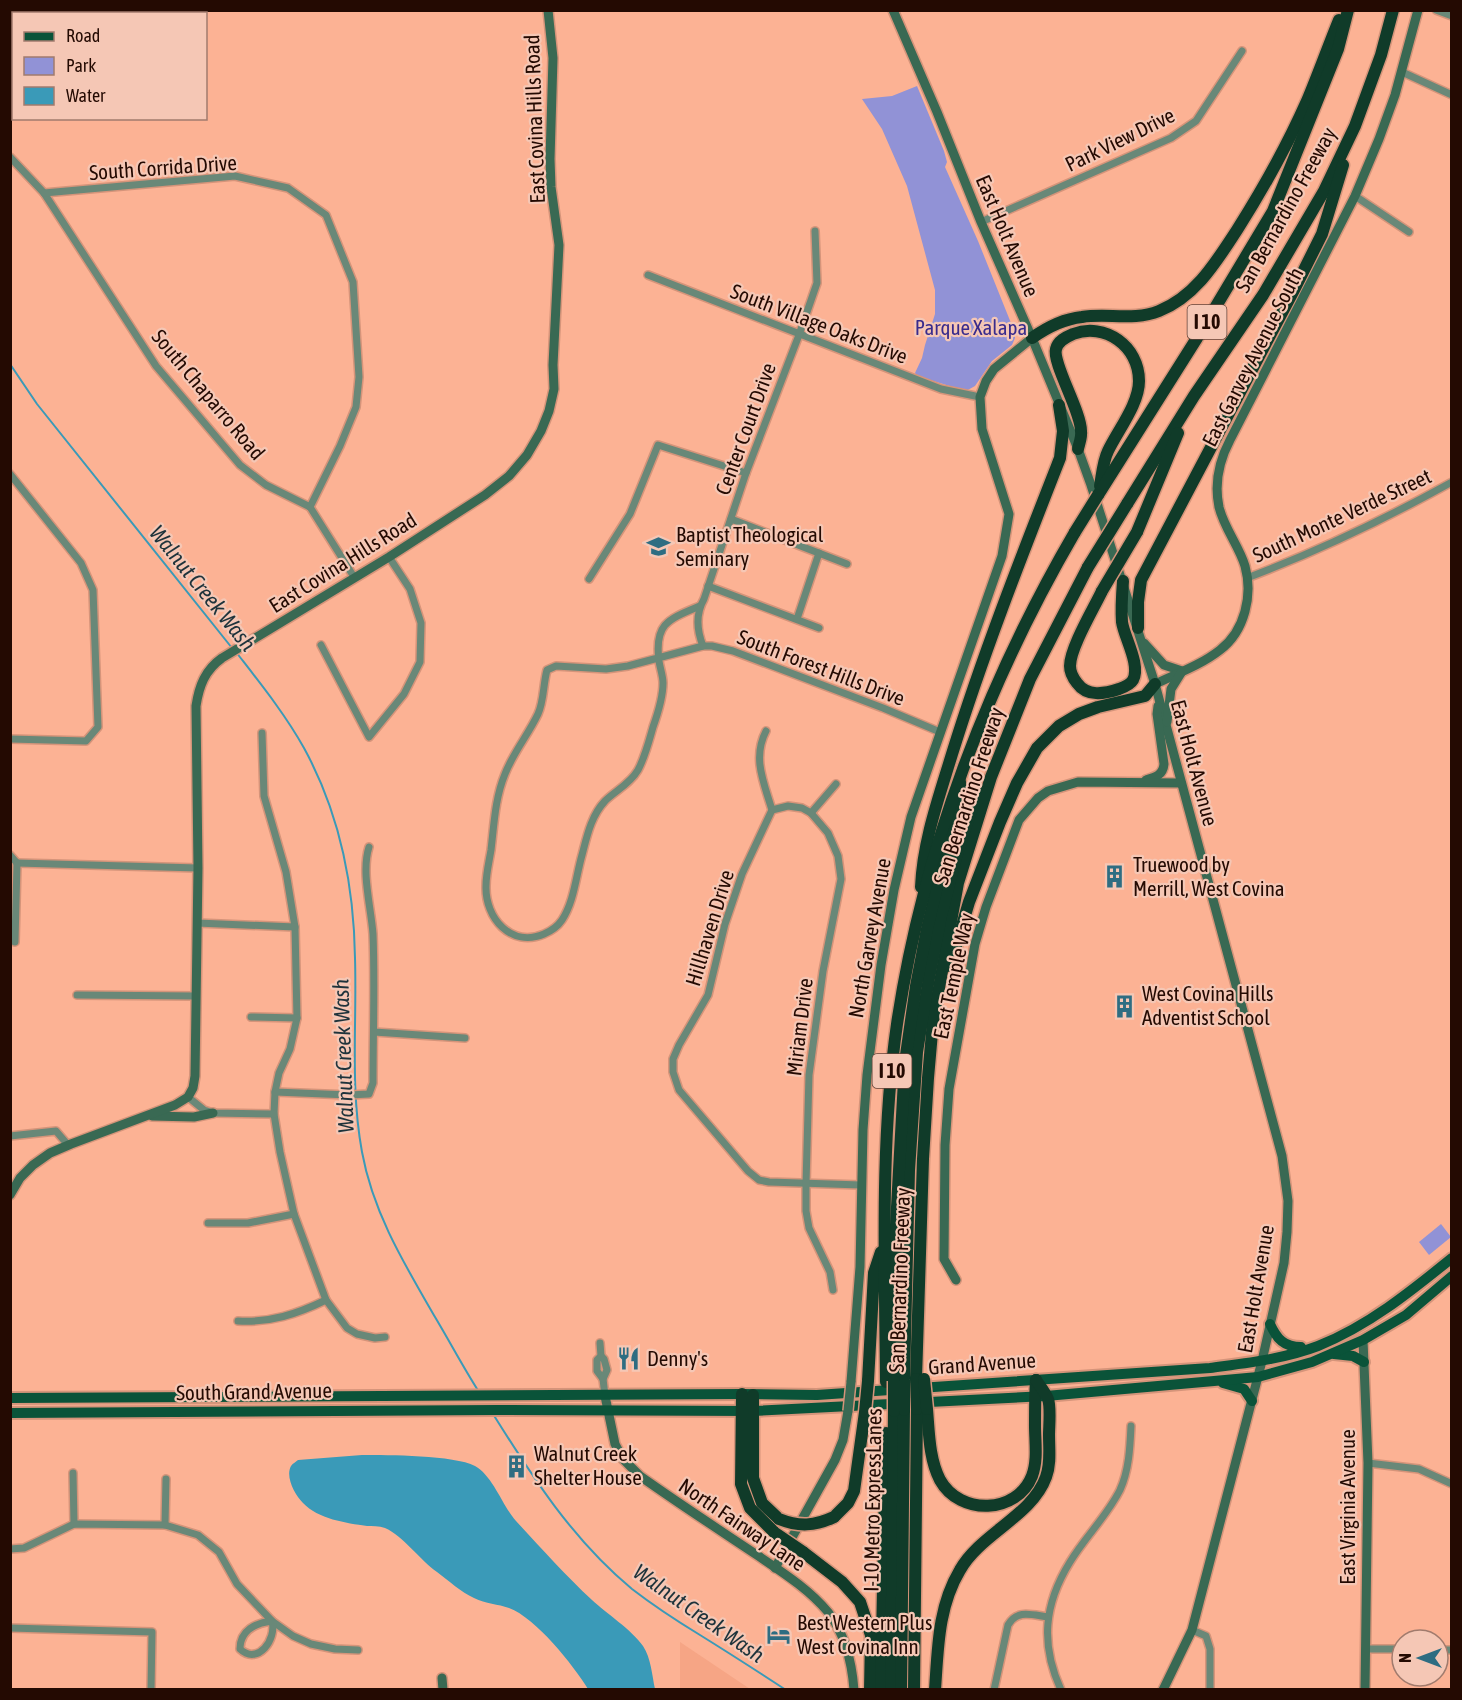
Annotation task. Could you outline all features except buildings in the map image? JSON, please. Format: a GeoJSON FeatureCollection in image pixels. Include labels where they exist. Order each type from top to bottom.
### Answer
{"type":"FeatureCollection","features":[{"type":"Feature","properties":{"kind":"highway"},"geometry":{"type":"LineString","coordinates":[[1032,338],[1045,329],[1083,316],[1135,316],[1157,312],[1196,287],[1216,262],[1273,168],[1306,101],[1342,10]]}},
{"type":"Feature","properties":{"kind":"highway","name":"San Bernardino Freeway"},"geometry":{"type":"LineString","coordinates":[[914,1689],[905,1380],[885,1242],[890,1094],[897,1026],[921,903],[960,778],[984,713],[1049,577],[1273,212],[1338,49],[1348,10]]}},
{"type":"Feature","properties":{"kind":"highway","name":"San Bernardino Freeway"},"geometry":{"type":"LineString","coordinates":[[905,1380],[917,1353],[923,1159],[933,1021],[958,884],[991,777],[1030,679],[1088,567],[1194,396],[1263,295],[1324,191],[1355,126],[1382,55],[1393,10]]}},
{"type":"Feature","properties":{"kind":"highway"},"geometry":{"type":"LineString","coordinates":[[1140,635],[1138,602],[1141,580],[1322,234],[1355,126]]}},
{"type":"Feature","properties":{"kind":"highway"},"geometry":{"type":"LineString","coordinates":[[1078,449],[1082,431],[1072,397],[1057,361],[1056,350],[1061,341],[1076,333],[1089,331],[1109,334],[1122,342],[1133,356],[1138,372],[1138,390],[1106,454],[1098,495]]}},
{"type":"Feature","properties":{"kind":"highway"},"geometry":{"type":"LineString","coordinates":[[1122,581],[1122,622],[1135,666],[1134,679],[1126,687],[1104,693],[1092,693],[1080,687],[1072,676],[1070,666],[1082,631],[1102,591],[1137,532],[1194,396]]}},
{"type":"Feature","properties":{"kind":"highway"},"geometry":{"type":"LineString","coordinates":[[921,903],[922,862],[963,718],[1060,458],[1063,431],[1059,405]]}},
{"type":"Feature","properties":{"kind":"highway"},"geometry":{"type":"LineString","coordinates":[[933,1021],[969,902],[1017,783],[1037,748],[1059,726],[1079,714],[1145,696],[1155,684]]}},
{"type":"Feature","properties":{"kind":"highway","name":"I-10 Metro ExpressLanes"},"geometry":{"type":"LineString","coordinates":[[905,1380],[896,1225],[905,1062],[927,929],[941,870],[962,802],[960,778]]}},
{"type":"Feature","properties":{"kind":"highway","name":"I-10 Metro ExpressLanes"},"geometry":{"type":"LineString","coordinates":[[901,1689],[909,1170],[917,1052],[933,957],[956,858],[973,805],[988,789]]}},
{"type":"Feature","properties":{"kind":"highway"},"geometry":{"type":"LineString","coordinates":[[747,1394],[753,1478],[762,1503],[779,1519],[791,1524],[813,1525],[834,1517],[848,1503],[857,1480],[868,1381],[874,1273],[885,1242]]}},
{"type":"Feature","properties":{"kind":"highway"},"geometry":{"type":"LineString","coordinates":[[905,1380],[905,1410],[933,1462],[941,1483],[958,1499],[984,1506],[1010,1501],[1027,1485],[1033,1474],[1040,1396],[1036,1380]]}},
{"type":"Feature","properties":{"kind":"highway"},"geometry":{"type":"LineString","coordinates":[[935,1689],[945,1599],[952,1583],[961,1567],[977,1548],[1031,1501],[1047,1476],[1049,1400],[1040,1396]]}},
{"type":"Feature","properties":{"kind":"highway","name":"San Bernardino Freeway"},"geometry":{"type":"LineString","coordinates":[[881,1689],[905,1410]]}},
{"type":"Feature","properties":{"kind":"highway","name":"I-10 Metro ExpressLanes"},"geometry":{"type":"LineString","coordinates":[[891,1689],[905,1410]]}},
{"type":"Feature","properties":{"kind":"highway"},"geometry":{"type":"LineString","coordinates":[[748,1411],[741,1484],[750,1508],[775,1533],[842,1582],[860,1602],[871,1635],[870,1689]]}},
{"type":"Feature","properties":{"kind":"main road","name":"Grand Avenue"},"geometry":{"type":"LineString","coordinates":[[487,1396],[817,1395],[1210,1368],[1262,1361],[1313,1347],[1362,1324],[1393,1305],[1452,1258]]}},
{"type":"Feature","properties":{"kind":"main road","name":"Grand Avenue"},"geometry":{"type":"LineString","coordinates":[[497,1410],[748,1411],[1040,1396],[1258,1377],[1312,1362],[1363,1340],[1406,1315],[1452,1276]]}},
{"type":"Feature","properties":{"kind":"main road"},"geometry":{"type":"LineString","coordinates":[[1270,1324],[1274,1334],[1282,1343],[1293,1347],[1313,1347]]}},
{"type":"Feature","properties":{"kind":"main road"},"geometry":{"type":"LineString","coordinates":[[1331,1354],[1353,1356],[1364,1362]]}},
{"type":"Feature","properties":{"kind":"main road"},"geometry":{"type":"LineString","coordinates":[[1214,1382],[1232,1384],[1244,1389],[1252,1401]]}},
{"type":"Feature","properties":{"kind":"main road","name":"South Grand Avenue"},"geometry":{"type":"LineString","coordinates":[[10,1398],[487,1396]]}},
{"type":"Feature","properties":{"kind":"main road","name":"South Grand Avenue"},"geometry":{"type":"LineString","coordinates":[[10,1413],[497,1410]]}},
{"type":"Feature","properties":{"kind":"street","name":"East Covina Hills Road"},"geometry":{"type":"LineString","coordinates":[[188,1097],[193,1088],[195,1076],[198,868],[196,706],[199,688],[205,675],[214,663],[485,495],[508,476],[527,455],[549,411],[554,389],[553,364],[559,245],[551,187],[553,58],[548,10]]}},
{"type":"Feature","properties":{"kind":"street","name":"East Holt Avenue"},"geometry":{"type":"LineString","coordinates":[[893,10],[1078,449],[1155,684],[1282,1156],[1288,1201],[1284,1263],[1252,1401],[1192,1630],[1163,1689]]}},
{"type":"Feature","properties":{"kind":"street","name":"East Garvey Avenue South"},"geometry":{"type":"LineString","coordinates":[[1155,684],[1220,651],[1236,633],[1245,612],[1247,578],[1242,560],[1220,508],[1217,480],[1219,466],[1230,440],[1355,196],[1379,139],[1402,72],[1418,10]]}},
{"type":"Feature","properties":{"kind":"street"},"geometry":{"type":"LineString","coordinates":[[1436,10],[1452,16]]}},
{"type":"Feature","properties":{"kind":"street","name":"Park View Drive"},"geometry":{"type":"LineString","coordinates":[[981,222],[1171,138],[1196,121],[1242,51]]}},
{"type":"Feature","properties":{"kind":"street"},"geometry":{"type":"LineString","coordinates":[[1402,72],[1452,95]]}},
{"type":"Feature","properties":{"kind":"street","name":"South Chaparro Road"},"geometry":{"type":"LineString","coordinates":[[10,157],[44,193],[156,366],[209,429],[240,465],[266,485],[310,507]]}},
{"type":"Feature","properties":{"kind":"street","name":"South Corrida Drive"},"geometry":{"type":"LineString","coordinates":[[44,193],[235,176],[288,188],[326,215],[353,282],[359,377],[356,407],[310,507]]}},
{"type":"Feature","properties":{"kind":"street"},"geometry":{"type":"LineString","coordinates":[[1355,196],[1409,232]]}},
{"type":"Feature","properties":{"kind":"street","name":"Center Court Drive"},"geometry":{"type":"LineString","coordinates":[[700,606],[746,473],[817,283],[815,231]]}},
{"type":"Feature","properties":{"kind":"street","name":"South Village Oaks Drive"},"geometry":{"type":"LineString","coordinates":[[648,275],[940,389],[980,397]]}},
{"type":"Feature","properties":{"kind":"street","name":"North Garvey Avenue"},"geometry":{"type":"LineString","coordinates":[[775,1568],[835,1460],[843,1440],[851,1382],[860,1267],[862,1130],[883,954],[894,890],[911,817],[1002,556],[1009,514],[982,429],[980,397],[994,369],[1032,338]]}},
{"type":"Feature","properties":{"kind":"street"},"geometry":{"type":"LineString","coordinates":[[589,579],[630,514],[658,446],[746,473]]}},
{"type":"Feature","properties":{"kind":"street"},"geometry":{"type":"LineString","coordinates":[[10,474],[81,563],[93,590],[98,727],[86,741],[10,739]]}},
{"type":"Feature","properties":{"kind":"street","name":"South Monte Verde Street"},"geometry":{"type":"LineString","coordinates":[[1247,578],[1284,564],[1391,514],[1452,482]]}},
{"type":"Feature","properties":{"kind":"street"},"geometry":{"type":"LineString","coordinates":[[310,507],[354,577]]}},
{"type":"Feature","properties":{"kind":"street"},"geometry":{"type":"LineString","coordinates":[[731,519],[847,564]]}},
{"type":"Feature","properties":{"kind":"street"},"geometry":{"type":"LineString","coordinates":[[797,619],[819,553]]}},
{"type":"Feature","properties":{"kind":"street"},"geometry":{"type":"LineString","coordinates":[[321,645],[369,737],[404,694],[420,662],[422,623],[410,589],[389,556]]}},
{"type":"Feature","properties":{"kind":"street"},"geometry":{"type":"LineString","coordinates":[[708,586],[819,628]]}},
{"type":"Feature","properties":{"kind":"street"},"geometry":{"type":"LineString","coordinates":[[659,658],[659,635],[663,627],[677,615],[700,606],[698,628],[703,646]]}},
{"type":"Feature","properties":{"kind":"street"},"geometry":{"type":"LineString","coordinates":[[1140,635],[1164,665],[1182,671],[1171,688],[1167,729]]}},
{"type":"Feature","properties":{"kind":"street","name":"South Forest Hills Drive"},"geometry":{"type":"LineString","coordinates":[[659,658],[663,681],[662,694],[638,771],[606,801],[591,824],[571,900],[561,922],[552,930],[541,935],[517,937],[499,925],[493,916],[487,902],[486,885],[498,797],[512,758],[539,712],[547,670],[556,666],[606,669],[628,666],[703,646],[712,646],[733,651],[940,732]]}},
{"type":"Feature","properties":{"kind":"street"},"geometry":{"type":"LineString","coordinates":[[1138,783],[1160,775],[1164,770],[1157,714],[1158,698]]}},
{"type":"Feature","properties":{"kind":"street"},"geometry":{"type":"LineString","coordinates":[[766,731],[758,756],[772,810],[788,806],[802,808],[811,813],[836,784]]}},
{"type":"Feature","properties":{"kind":"street"},"geometry":{"type":"LineString","coordinates":[[261,733],[264,796],[286,872],[295,927],[297,1018],[290,1049],[279,1073],[275,1092],[274,1114],[278,1144],[294,1214],[326,1300],[347,1328],[357,1334],[375,1338],[385,1337]]}},
{"type":"Feature","properties":{"kind":"street","name":"East Temple Way"},"geometry":{"type":"LineString","coordinates":[[956,1280],[944,1259],[944,1162],[949,1089],[975,944],[1019,820],[1038,798],[1048,791],[1078,782],[1181,783]]}},
{"type":"Feature","properties":{"kind":"street","name":"Hillhaven Drive"},"geometry":{"type":"LineString","coordinates":[[772,810],[742,874],[725,924],[708,995],[679,1045],[674,1059],[673,1072],[679,1090],[748,1171],[759,1180],[861,1185]]}},
{"type":"Feature","properties":{"kind":"street","name":"Miriam Drive"},"geometry":{"type":"LineString","coordinates":[[811,813],[828,833],[838,856],[841,879],[824,970],[809,1075],[806,1184],[806,1211],[809,1228],[830,1272],[833,1290]]}},
{"type":"Feature","properties":{"kind":"street"},"geometry":{"type":"LineString","coordinates":[[275,1092],[369,1094],[373,1083],[374,1032],[373,935],[366,863],[369,847]]}},
{"type":"Feature","properties":{"kind":"street"},"geometry":{"type":"LineString","coordinates":[[10,855],[17,863],[15,942]]}},
{"type":"Feature","properties":{"kind":"street"},"geometry":{"type":"LineString","coordinates":[[17,863],[198,868]]}},
{"type":"Feature","properties":{"kind":"street"},"geometry":{"type":"LineString","coordinates":[[197,923],[295,927]]}},
{"type":"Feature","properties":{"kind":"street"},"geometry":{"type":"LineString","coordinates":[[77,995],[196,996]]}},
{"type":"Feature","properties":{"kind":"street"},"geometry":{"type":"LineString","coordinates":[[251,1017],[297,1018]]}},
{"type":"Feature","properties":{"kind":"street"},"geometry":{"type":"LineString","coordinates":[[374,1032],[465,1038]]}},
{"type":"Feature","properties":{"kind":"street"},"geometry":{"type":"LineString","coordinates":[[10,1195],[20,1178],[33,1165],[50,1153],[68,1145],[175,1105],[188,1097],[204,1110],[213,1113]]}},
{"type":"Feature","properties":{"kind":"street"},"geometry":{"type":"LineString","coordinates":[[149,1115],[194,1117],[213,1113],[274,1114]]}},
{"type":"Feature","properties":{"kind":"street"},"geometry":{"type":"LineString","coordinates":[[10,1136],[56,1131],[68,1145]]}},
{"type":"Feature","properties":{"kind":"street"},"geometry":{"type":"LineString","coordinates":[[208,1223],[248,1223],[294,1214]]}},
{"type":"Feature","properties":{"kind":"street"},"geometry":{"type":"LineString","coordinates":[[238,1321],[266,1321],[326,1300]]}},
{"type":"Feature","properties":{"kind":"street","name":"East Virginia Avenue"},"geometry":{"type":"LineString","coordinates":[[1362,1324],[1368,1463],[1365,1689]]}},
{"type":"Feature","properties":{"kind":"street"},"geometry":{"type":"LineString","coordinates":[[600,1343],[601,1356],[597,1360],[597,1371],[603,1379],[605,1396]]}},
{"type":"Feature","properties":{"kind":"street","name":"North Fairway Lane"},"geometry":{"type":"LineString","coordinates":[[605,1396],[615,1444],[623,1460],[640,1476],[814,1597],[830,1614],[848,1654],[854,1689]]}},
{"type":"Feature","properties":{"kind":"street"},"geometry":{"type":"LineString","coordinates":[[1061,1689],[1050,1658],[1048,1617],[1056,1589],[1066,1568],[1120,1489],[1129,1460],[1131,1426]]}},
{"type":"Feature","properties":{"kind":"street"},"geometry":{"type":"LineString","coordinates":[[1368,1463],[1419,1468],[1452,1484]]}},
{"type":"Feature","properties":{"kind":"street"},"geometry":{"type":"LineString","coordinates":[[73,1473],[74,1524]]}},
{"type":"Feature","properties":{"kind":"street"},"geometry":{"type":"LineString","coordinates":[[165,1526],[166,1479]]}},
{"type":"Feature","properties":{"kind":"street"},"geometry":{"type":"LineString","coordinates":[[10,1549],[24,1548],[74,1524],[165,1526],[198,1535],[219,1552],[237,1584],[272,1621],[293,1636],[311,1644],[358,1650]]}},
{"type":"Feature","properties":{"kind":"street"},"geometry":{"type":"LineString","coordinates":[[994,1689],[1008,1625],[1012,1618],[1020,1614],[1048,1617]]}},
{"type":"Feature","properties":{"kind":"street"},"geometry":{"type":"LineString","coordinates":[[272,1621],[274,1629],[266,1647],[253,1655],[245,1653],[240,1648],[240,1641],[246,1631],[254,1625],[272,1621]]}},
{"type":"Feature","properties":{"kind":"street"},"geometry":{"type":"LineString","coordinates":[[10,1628],[153,1632],[151,1689]]}},
{"type":"Feature","properties":{"kind":"street"},"geometry":{"type":"LineString","coordinates":[[1192,1630],[1206,1636],[1210,1649],[1210,1689]]}},
{"type":"Feature","properties":{"kind":"street"},"geometry":{"type":"LineString","coordinates":[[1366,1649],[1390,1650]]}},
{"type":"Feature","properties":{"kind":"street"},"geometry":{"type":"LineString","coordinates":[[442,1678],[443,1689]]}},
{"type":"Feature","properties":{"kind":"shaded area"},"geometry":{"type":"Polygon","coordinates":[[[680,1642],[750,1689],[680,1689],[680,1642]]]}},
{"type":"Feature","properties":{"kind":"green space","name":"Parque Xalapa"},"geometry":{"type":"Polygon","coordinates":[[[917,86],[944,151],[947,162],[945,167],[1015,333],[1012,345],[992,361],[975,386],[966,391],[917,376],[915,373],[922,358],[935,314],[935,290],[907,186],[882,129],[862,99],[892,96],[917,86]]]}},
{"type":"Feature","properties":{"kind":"green space"},"geometry":{"type":"Polygon","coordinates":[[[1441,1224],[1451,1237],[1429,1255],[1419,1242],[1441,1224]]]}},
{"type":"Feature","properties":{"kind":"water"},"geometry":{"type":"Polygon","coordinates":[[[362,1455],[420,1456],[465,1462],[475,1466],[487,1477],[516,1521],[572,1581],[643,1646],[648,1656],[655,1689],[588,1689],[553,1643],[520,1613],[478,1600],[464,1593],[391,1531],[383,1527],[324,1517],[309,1508],[294,1491],[289,1470],[298,1460],[362,1455]]]}},
{"type":"Feature","properties":{"kind":"waterway","name":"Walnut Creek Wash"},"geometry":{"type":"LineString","coordinates":[[10,364],[37,404],[232,648]]}},
{"type":"Feature","properties":{"kind":"waterway","name":"Walnut Creek Wash"},"geometry":{"type":"LineString","coordinates":[[236,652],[297,735],[327,798],[342,850],[352,904],[355,958],[356,1103],[358,1128],[367,1174],[391,1238],[479,1392]]}},
{"type":"Feature","properties":{"kind":"waterway","name":"Walnut Creek Wash"},"geometry":{"type":"LineString","coordinates":[[493,1414],[555,1507],[611,1570],[657,1607],[786,1690]]}},
{"type":"Feature","properties":{"kind":"place","name":"Baptist Theological Seminary"},"geometry":{"type":"Point","coordinates":[658,547]}},
{"type":"Feature","properties":{"kind":"place","name":"Truewood by Merrill, West Covina"},"geometry":{"type":"Point","coordinates":[1115,877]}},
{"type":"Feature","properties":{"kind":"place","name":"West Covina Hills Adventist School"},"geometry":{"type":"Point","coordinates":[1124,1006]}},
{"type":"Feature","properties":{"kind":"place","name":"Denny's"},"geometry":{"type":"Point","coordinates":[629,1359]}},
{"type":"Feature","properties":{"kind":"place","name":"Walnut Creek Shelter House"},"geometry":{"type":"Point","coordinates":[516,1466]}},
{"type":"Feature","properties":{"kind":"place","name":"Best Western Plus West Covina Inn"},"geometry":{"type":"Point","coordinates":[779,1635]}}]}
